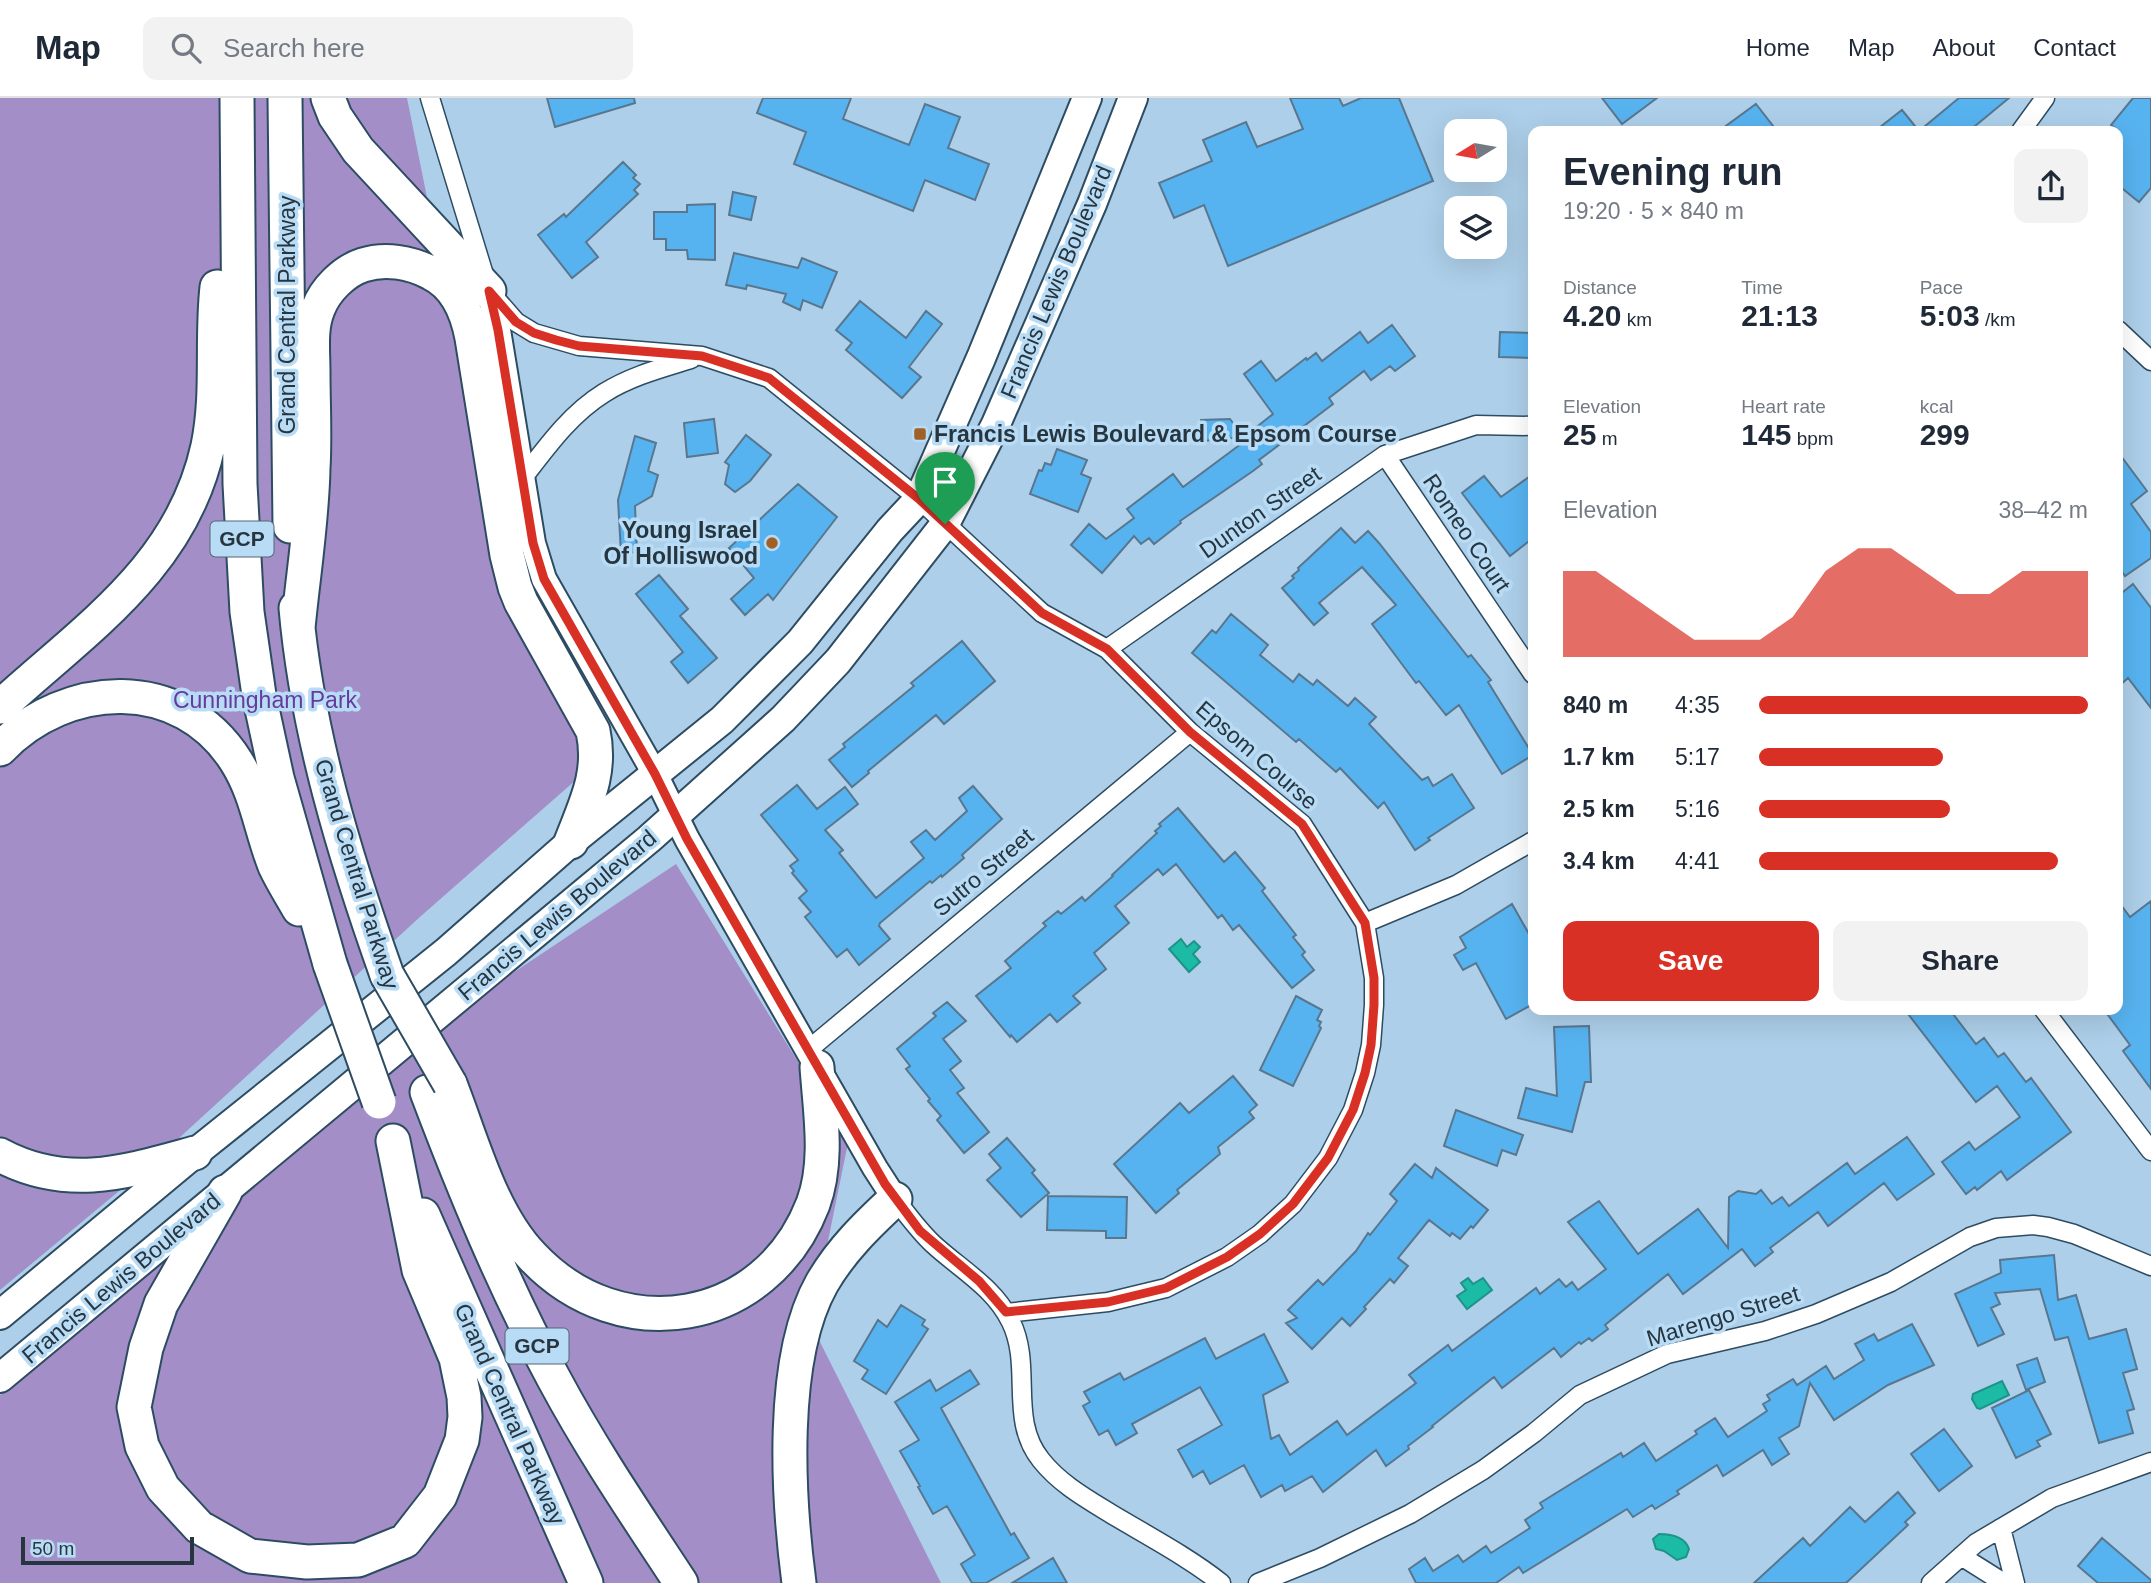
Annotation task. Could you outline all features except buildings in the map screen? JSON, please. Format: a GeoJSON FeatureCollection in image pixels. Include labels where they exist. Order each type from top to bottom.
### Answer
{"type":"FeatureCollection","features":[{"type":"Feature","properties":{"kind":"highway","name":"Grand Central Parkway"},"geometry":{"type":"LineString","coordinates":[[285,98],[291,541],[298,628],[311,709],[330,790],[374,939],[387,975],[439,1088],[481,1229],[532,1338],[596,1452],[681,1583]]}},
{"type":"Feature","properties":{"kind":"highway"},"geometry":{"type":"LineString","coordinates":[[328,98],[335,116],[358,150],[489,291]]}},
{"type":"Feature","properties":{"kind":"highway","name":"Grand Central Parkway"},"geometry":{"type":"LineString","coordinates":[[237,101],[240,494],[249,625],[259,695],[277,778],[330,964],[393,1141],[458,1298],[586,1583]]}},
{"type":"Feature","properties":{"kind":"highway"},"geometry":{"type":"LineString","coordinates":[[0,707],[97,623],[138,582],[175,531],[200,475],[208,446],[213,409],[216,299],[237,101]]}},
{"type":"Feature","properties":{"kind":"highway"},"geometry":{"type":"LineString","coordinates":[[298,628],[313,470],[313,332],[318,309],[331,287],[350,271],[361,266],[386,262],[422,268],[446,282],[466,315],[514,587],[593,731],[597,756],[594,778],[571,842]]}},
{"type":"Feature","properties":{"kind":"highway"},"geometry":{"type":"LineString","coordinates":[[0,749],[41,716],[96,697],[153,701],[174,707],[192,717],[221,742],[244,775],[258,808],[275,866],[330,964]]}},
{"type":"Feature","properties":{"kind":"highway"},"geometry":{"type":"LineString","coordinates":[[439,1088],[513,1233],[533,1257],[562,1282],[593,1299],[629,1310],[666,1314],[718,1303],[735,1295],[765,1275],[790,1248],[814,1202],[822,1166],[813,1059]]}},
{"type":"Feature","properties":{"kind":"highway"},"geometry":{"type":"LineString","coordinates":[[225,1192],[163,1298],[146,1348],[134,1407],[142,1446],[163,1488],[199,1527],[250,1556],[307,1562],[358,1560],[405,1541],[440,1496],[462,1440],[465,1417],[456,1358],[419,1270],[393,1141]]}},
{"type":"Feature","properties":{"kind":"highway"},"geometry":{"type":"LineString","coordinates":[[0,1155],[41,1172],[79,1176],[116,1174],[195,1153]]}},
{"type":"Feature","properties":{"kind":"highway"},"geometry":{"type":"LineString","coordinates":[[799,1583],[791,1510],[790,1436],[795,1379],[802,1340],[820,1286],[833,1265],[865,1226],[895,1199]]}},
{"type":"Feature","properties":{"kind":"main road","name":"Francis Lewis Boulevard"},"geometry":{"type":"LineString","coordinates":[[0,1315],[195,1153],[446,952],[571,842],[722,720],[769,675],[821,618],[890,530],[919,499],[996,321],[1087,98]]}},
{"type":"Feature","properties":{"kind":"main road","name":"Francis Lewis Boulevard"},"geometry":{"type":"LineString","coordinates":[[0,1378],[676,816],[783,719],[838,661],[945,524],[1001,412],[1092,204],[1133,98]]}},
{"type":"Feature","properties":{"kind":"street"},"geometry":{"type":"LineString","coordinates":[[430,98],[489,291],[498,330],[533,543],[544,579],[813,1059],[895,1199],[920,1231],[979,1281],[1006,1312],[1017,1336],[1023,1421],[1028,1440],[1039,1459],[1078,1494],[1198,1566],[1221,1583]]}},
{"type":"Feature","properties":{"kind":"street"},"geometry":{"type":"LineString","coordinates":[[2025,126],[2045,98]]}},
{"type":"Feature","properties":{"kind":"street","name":"Epsom Course"},"geometry":{"type":"LineString","coordinates":[[489,291],[516,322],[534,333],[556,340],[579,346],[702,356],[769,378],[919,499],[1042,613],[1107,649],[1190,732],[1302,824],[1365,923],[1374,978],[1371,1045],[1365,1073],[1353,1110],[1328,1158],[1293,1204],[1260,1234],[1227,1257],[1166,1288],[1108,1302],[1006,1312]]}},
{"type":"Feature","properties":{"kind":"street"},"geometry":{"type":"LineString","coordinates":[[2123,335],[2151,361]]}},
{"type":"Feature","properties":{"kind":"street"},"geometry":{"type":"LineString","coordinates":[[522,480],[571,419],[604,393],[642,374],[702,356]]}},
{"type":"Feature","properties":{"kind":"street","name":"Dunton Street"},"geometry":{"type":"LineString","coordinates":[[1107,649],[1385,455],[1476,425],[1528,426]]}},
{"type":"Feature","properties":{"kind":"street","name":"Romeo Court"},"geometry":{"type":"LineString","coordinates":[[1385,455],[1528,667]]}},
{"type":"Feature","properties":{"kind":"street","name":"Sutro Street"},"geometry":{"type":"LineString","coordinates":[[813,1059],[1190,732]]}},
{"type":"Feature","properties":{"kind":"street"},"geometry":{"type":"LineString","coordinates":[[1365,923],[1456,884],[1528,844]]}},
{"type":"Feature","properties":{"kind":"street"},"geometry":{"type":"LineString","coordinates":[[2048,1015],[2151,1151]]}},
{"type":"Feature","properties":{"kind":"street","name":"Marengo Street"},"geometry":{"type":"LineString","coordinates":[[1258,1583],[1320,1558],[1410,1514],[1483,1470],[1580,1395],[1667,1354],[1765,1331],[1816,1314],[1891,1282],[1970,1237],[1996,1228],[2033,1225],[2048,1227],[2074,1234],[2151,1266]]}},
{"type":"Feature","properties":{"kind":"street"},"geometry":{"type":"LineString","coordinates":[[1931,1583],[1976,1543],[2052,1498],[2151,1462]]}},
{"type":"Feature","properties":{"kind":"street"},"geometry":{"type":"LineString","coordinates":[[2001,1528],[2015,1583]]}},
{"type":"Feature","properties":{"kind":"street"},"geometry":{"type":"LineString","coordinates":[[1961,1556],[2004,1583]]}},
{"type":"Feature","properties":{"kind":"green space","name":"Cunningham Park"},"geometry":{"type":"Polygon","coordinates":[[[0,98],[407,98],[505,585],[593,765],[421,916],[142,1172],[0,1290],[0,98]]]}},
{"type":"Feature","properties":{"kind":"green space"},"geometry":{"type":"Polygon","coordinates":[[[676,864],[848,1143],[811,1324],[941,1583],[0,1583],[0,1395],[444,1019],[676,864]]]}},
{"type":"Feature","properties":{"kind":"shaded area"},"geometry":{"type":"Polygon","coordinates":[[[1181,939],[1187,947],[1194,941],[1200,947],[1193,954],[1200,962],[1189,972],[1169,949],[1181,939]]]}},
{"type":"Feature","properties":{"kind":"shaded area"},"geometry":{"type":"Polygon","coordinates":[[[1468,1278],[1473,1284],[1483,1278],[1492,1290],[1467,1309],[1457,1296],[1466,1290],[1461,1283],[1468,1278]]]}},
{"type":"Feature","properties":{"kind":"shaded area"},"geometry":{"type":"Polygon","coordinates":[[[2002,1381],[2009,1395],[1977,1408],[1972,1399],[1973,1394],[2002,1381]]]}},
{"type":"Feature","properties":{"kind":"shaded area"},"geometry":{"type":"Polygon","coordinates":[[[1659,1534],[1681,1539],[1689,1549],[1686,1557],[1677,1560],[1656,1549],[1653,1539],[1659,1534]]]}},
{"type":"Feature","properties":{"kind":"place","name":"Francis Lewis Boulevard & Epsom Course"},"geometry":{"type":"Point","coordinates":[920,434]}},
{"type":"Feature","properties":{"kind":"place","name":"Young Israel Of Holliswood"},"geometry":{"type":"Point","coordinates":[772,543]}},
{"type":"Feature","properties":{"kind":"route"},"geometry":{"type":"LineString","coordinates":[[489,291],[516,322],[534,333],[556,340],[579,346],[702,356],[769,378],[919,499],[945,524],[1042,613],[1107,649],[1190,732],[1302,824],[1365,923],[1374,978],[1371,1045],[1353,1110],[1328,1158],[1293,1204],[1260,1234],[1205,1270],[1149,1294],[1108,1302],[1006,1312],[989,1290],[931,1243],[885,1184],[687,839],[655,774],[544,579],[533,543],[498,330],[489,291]]}}]}
